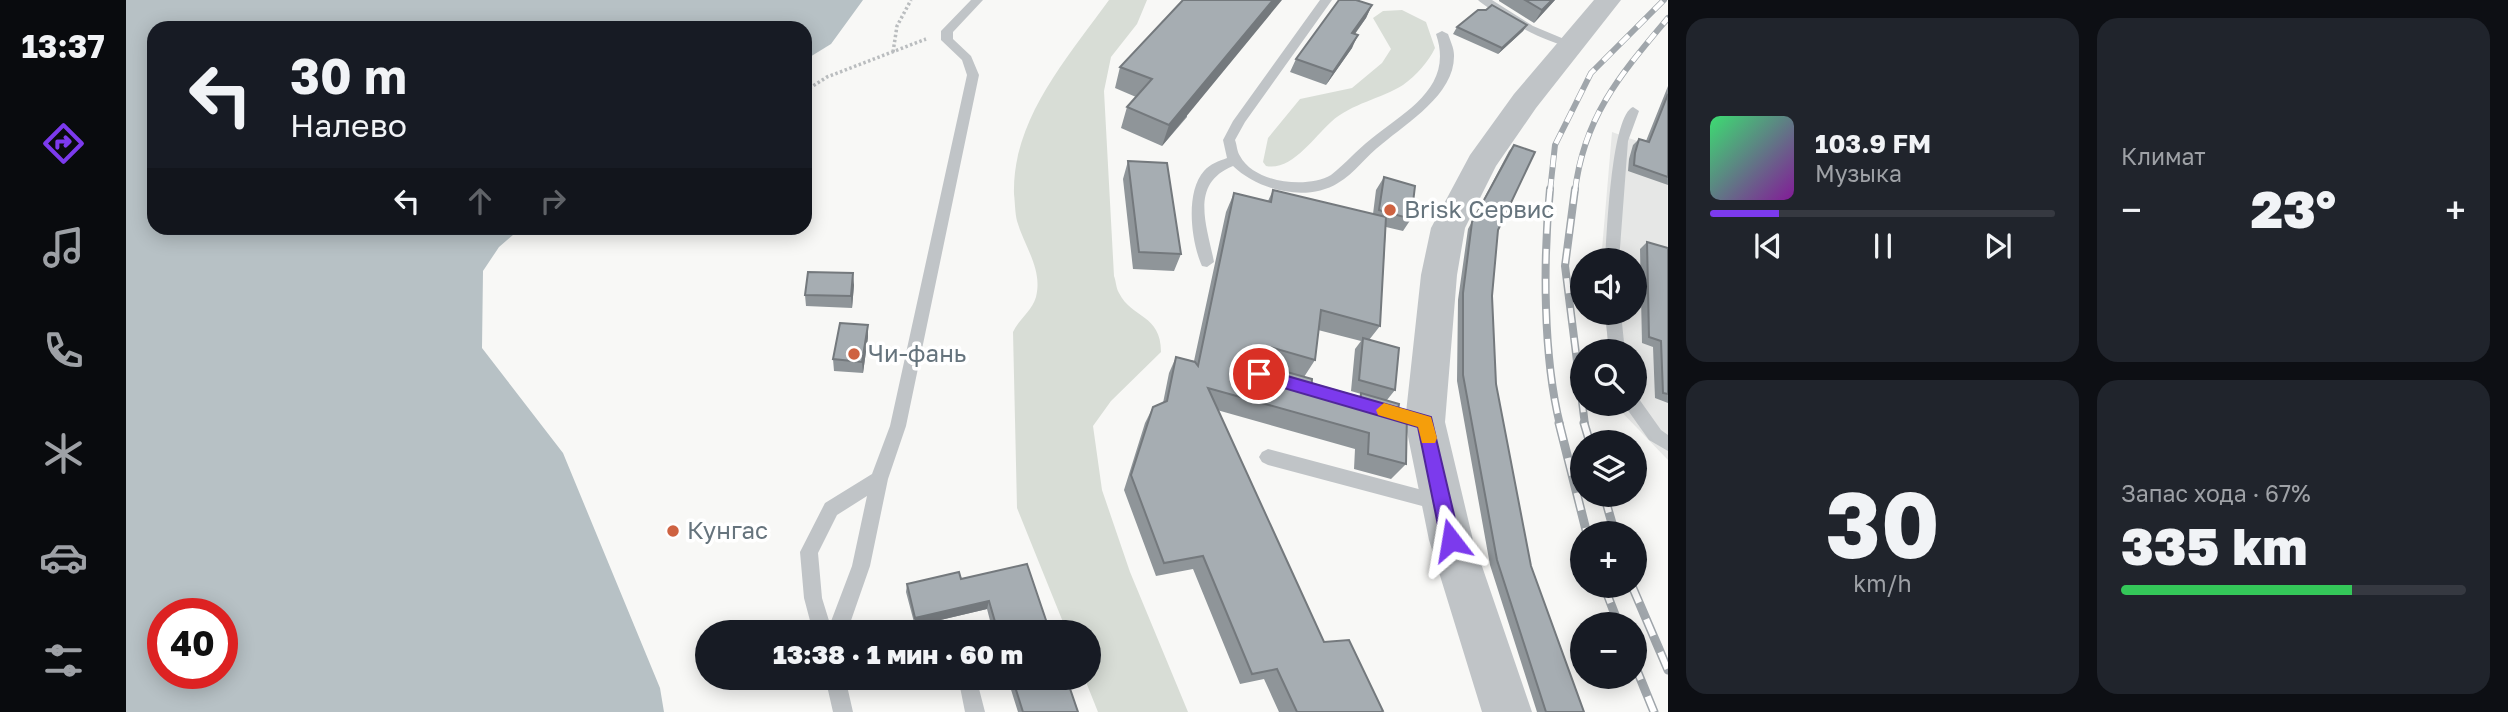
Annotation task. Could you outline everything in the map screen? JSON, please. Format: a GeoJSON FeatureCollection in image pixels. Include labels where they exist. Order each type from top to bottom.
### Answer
{"type":"FeatureCollection","features":[{"type":"Feature","properties":{"kind":"street"},"geometry":{"type":"LineString","coordinates":[[1507,712],[1441,503],[1420,421],[1433,326],[1448,228],[1480,163],[1570,44],[1608,0]]}},
{"type":"Feature","properties":{"kind":"lane"},"geometry":{"type":"LineString","coordinates":[[841,620],[861,566],[879,480],[898,426],[973,75],[967,59],[947,40],[947,31],[977,0]]}},
{"type":"Feature","properties":{"kind":"lane"},"geometry":{"type":"LineString","coordinates":[[1326,0],[1239,121],[1229,141],[1234,160],[1259,178],[1288,187],[1319,187],[1339,177],[1373,144],[1412,115],[1431,94],[1444,70],[1448,55],[1442,34]]}},
{"type":"Feature","properties":{"kind":"lane"},"geometry":{"type":"LineString","coordinates":[[1484,0],[1529,28],[1570,44]]}},
{"type":"Feature","properties":{"kind":"lane"},"geometry":{"type":"LineString","coordinates":[[1613,248],[1622,141],[1633,111]]}},
{"type":"Feature","properties":{"kind":"lane"},"geometry":{"type":"LineString","coordinates":[[1207,262],[1198,199],[1203,182],[1210,172],[1234,160]]}},
{"type":"Feature","properties":{"kind":"lane"},"geometry":{"type":"LineString","coordinates":[[1272,378],[1390,412]]}},
{"type":"Feature","properties":{"kind":"lane"},"geometry":{"type":"LineString","coordinates":[[1641,416],[1654,435],[1668,444]]}},
{"type":"Feature","properties":{"kind":"lane"},"geometry":{"type":"LineString","coordinates":[[1268,457],[1441,503]]}},
{"type":"Feature","properties":{"kind":"lane"},"geometry":{"type":"LineString","coordinates":[[819,620],[813,598],[808,552],[831,509],[879,480]]}},
{"type":"Feature","properties":{"kind":"lane"},"geometry":{"type":"LineString","coordinates":[[838,690],[844,712]]}},
{"type":"Feature","properties":{"kind":"lane"},"geometry":{"type":"LineString","coordinates":[[970,690],[975,712]]}},
{"type":"Feature","properties":{"kind":"path"},"geometry":{"type":"LineString","coordinates":[[893,52],[897,26],[911,0]]}},
{"type":"Feature","properties":{"kind":"path"},"geometry":{"type":"LineString","coordinates":[[812,87],[827,77],[947,31]]}},
{"type":"Feature","properties":{"kind":"shaded area"},"geometry":{"type":"Polygon","coordinates":[[[126,0],[863,0],[831,44],[812,56],[812,21],[147,21],[147,235],[513,235],[499,247],[483,271],[482,348],[563,453],[660,688],[664,712],[126,712],[126,0]]]}},
{"type":"Feature","properties":{"kind":"shaded area"},"geometry":{"type":"Polygon","coordinates":[[[1109,0],[1147,0],[1137,24],[1111,57],[1104,91],[1114,276],[1118,291],[1125,301],[1156,330],[1161,352],[1111,401],[1093,426],[1102,490],[1130,572],[1188,712],[1098,712],[1089,690],[1101,690],[1101,620],[1062,620],[1017,508],[1013,332],[1034,302],[1037,277],[1016,218],[1016,166],[1032,115],[1060,67],[1109,0]]]}},
{"type":"Feature","properties":{"kind":"shaded area"},"geometry":{"type":"Polygon","coordinates":[[[1402,10],[1426,22],[1435,48],[1422,68],[1403,85],[1339,116],[1293,158],[1276,166],[1266,166],[1263,162],[1268,138],[1300,99],[1352,88],[1382,63],[1391,49],[1373,18],[1383,11],[1402,10]]]}},
{"type":"Feature","properties":{"kind":"shaded area"},"geometry":{"type":"Polygon","coordinates":[[[1612,132],[1668,152],[1668,460],[1647,438],[1647,430],[1639,430],[1626,416],[1647,416],[1647,339],[1608,339],[1606,325],[1647,325],[1647,248],[1602,248],[1612,132]]]}},
{"type":"Feature","properties":{"kind":"building"},"geometry":{"type":"Polygon","coordinates":[[[1183,0],[1273,0],[1169,125],[1127,107],[1152,79],[1120,67],[1183,0]]]}},
{"type":"Feature","properties":{"kind":"building"},"geometry":{"type":"Polygon","coordinates":[[[1339,0],[1356,0],[1372,5],[1352,33],[1358,35],[1333,72],[1296,59],[1339,0]]]}},
{"type":"Feature","properties":{"kind":"building"},"geometry":{"type":"Polygon","coordinates":[[[1525,0],[1552,0],[1542,10],[1525,0]]]}},
{"type":"Feature","properties":{"kind":"building"},"geometry":{"type":"Polygon","coordinates":[[[1492,5],[1527,25],[1502,48],[1457,27],[1478,10],[1486,10],[1492,5]]]}},
{"type":"Feature","properties":{"kind":"building"},"geometry":{"type":"Polygon","coordinates":[[[1668,94],[1668,177],[1634,165],[1639,139],[1649,142],[1668,94]]]}},
{"type":"Feature","properties":{"kind":"building"},"geometry":{"type":"Polygon","coordinates":[[[1514,145],[1535,152],[1498,230],[1492,296],[1496,384],[1531,566],[1570,673],[1570,689],[1576,689],[1584,712],[1546,712],[1497,560],[1463,375],[1463,293],[1472,222],[1514,145]]]}},
{"type":"Feature","properties":{"kind":"building"},"geometry":{"type":"Polygon","coordinates":[[[1128,161],[1167,163],[1181,254],[1139,252],[1128,161]]]}},
{"type":"Feature","properties":{"kind":"building"},"geometry":{"type":"Polygon","coordinates":[[[1384,177],[1415,186],[1411,219],[1379,210],[1384,177]]]}},
{"type":"Feature","properties":{"kind":"building"},"geometry":{"type":"Polygon","coordinates":[[[1273,190],[1386,217],[1380,326],[1321,310],[1315,360],[1270,347],[1262,350],[1258,358],[1262,365],[1312,379],[1311,393],[1360,407],[1361,393],[1399,404],[1398,410],[1407,412],[1406,464],[1368,454],[1369,433],[1208,388],[1324,642],[1349,640],[1383,711],[1381,712],[1297,712],[1277,669],[1252,674],[1203,556],[1164,563],[1131,475],[1153,407],[1167,401],[1176,357],[1195,362],[1198,366],[1234,193],[1271,202],[1273,190]]]}},
{"type":"Feature","properties":{"kind":"building"},"geometry":{"type":"Polygon","coordinates":[[[1647,242],[1668,248],[1668,394],[1663,393],[1661,341],[1649,337],[1647,242]]]}},
{"type":"Feature","properties":{"kind":"building"},"geometry":{"type":"Polygon","coordinates":[[[808,272],[853,273],[851,296],[805,295],[808,272]]]}},
{"type":"Feature","properties":{"kind":"building"},"geometry":{"type":"Polygon","coordinates":[[[840,323],[868,325],[862,362],[833,359],[840,323]]]}},
{"type":"Feature","properties":{"kind":"building"},"geometry":{"type":"Polygon","coordinates":[[[1363,338],[1399,348],[1395,390],[1359,380],[1363,338]]]}},
{"type":"Feature","properties":{"kind":"building"},"geometry":{"type":"Polygon","coordinates":[[[1027,564],[1046,620],[995,620],[989,601],[915,618],[907,584],[959,572],[961,579],[1027,564]]]}},
{"type":"Feature","properties":{"kind":"building"},"geometry":{"type":"Polygon","coordinates":[[[1016,690],[1070,690],[1078,712],[1023,712],[1016,690]]]}},
{"type":"Feature","properties":{"kind":"railway"},"geometry":{"type":"LineString","coordinates":[[1550,191],[1555,145],[1591,73],[1664,0]]}},
{"type":"Feature","properties":{"kind":"railway"},"geometry":{"type":"LineString","coordinates":[[1575,191],[1587,140],[1607,97],[1668,18]]}},
{"type":"Feature","properties":{"kind":"railway"},"geometry":{"type":"LineString","coordinates":[[1550,189],[1546,308],[1550,369],[1560,425]]}},
{"type":"Feature","properties":{"kind":"railway"},"geometry":{"type":"LineString","coordinates":[[1575,189],[1565,266],[1585,425]]}},
{"type":"Feature","properties":{"kind":"railway"},"geometry":{"type":"LineString","coordinates":[[1559,423],[1584,521]]}},
{"type":"Feature","properties":{"kind":"railway"},"geometry":{"type":"LineString","coordinates":[[1584,423],[1586,430]]}},
{"type":"Feature","properties":{"kind":"railway"},"geometry":{"type":"LineString","coordinates":[[1607,507],[1611,521]]}},
{"type":"Feature","properties":{"kind":"railway"},"geometry":{"type":"LineString","coordinates":[[1609,598],[1614,612]]}},
{"type":"Feature","properties":{"kind":"railway"},"geometry":{"type":"LineString","coordinates":[[1637,598],[1668,670]]}},
{"type":"Feature","properties":{"kind":"railway"},"geometry":{"type":"LineString","coordinates":[[1645,689],[1654,712]]}},
{"type":"Feature","properties":{"kind":"slow traffic"},"geometry":{"type":"LineString","coordinates":[[1384,410],[1426,422],[1428,438]]}},
{"type":"Feature","properties":{"kind":"place","name":"Brisk Сервис"},"geometry":{"type":"Point","coordinates":[1390,210]}},
{"type":"Feature","properties":{"kind":"place","name":"Чи-фань"},"geometry":{"type":"Point","coordinates":[854,354]}},
{"type":"Feature","properties":{"kind":"place","name":"Кунгас"},"geometry":{"type":"Point","coordinates":[673,531]}},
{"type":"Feature","properties":{"kind":"route"},"geometry":{"type":"LineString","coordinates":[[1259,374],[1426,422],[1441,503],[1451,540]]}}]}
